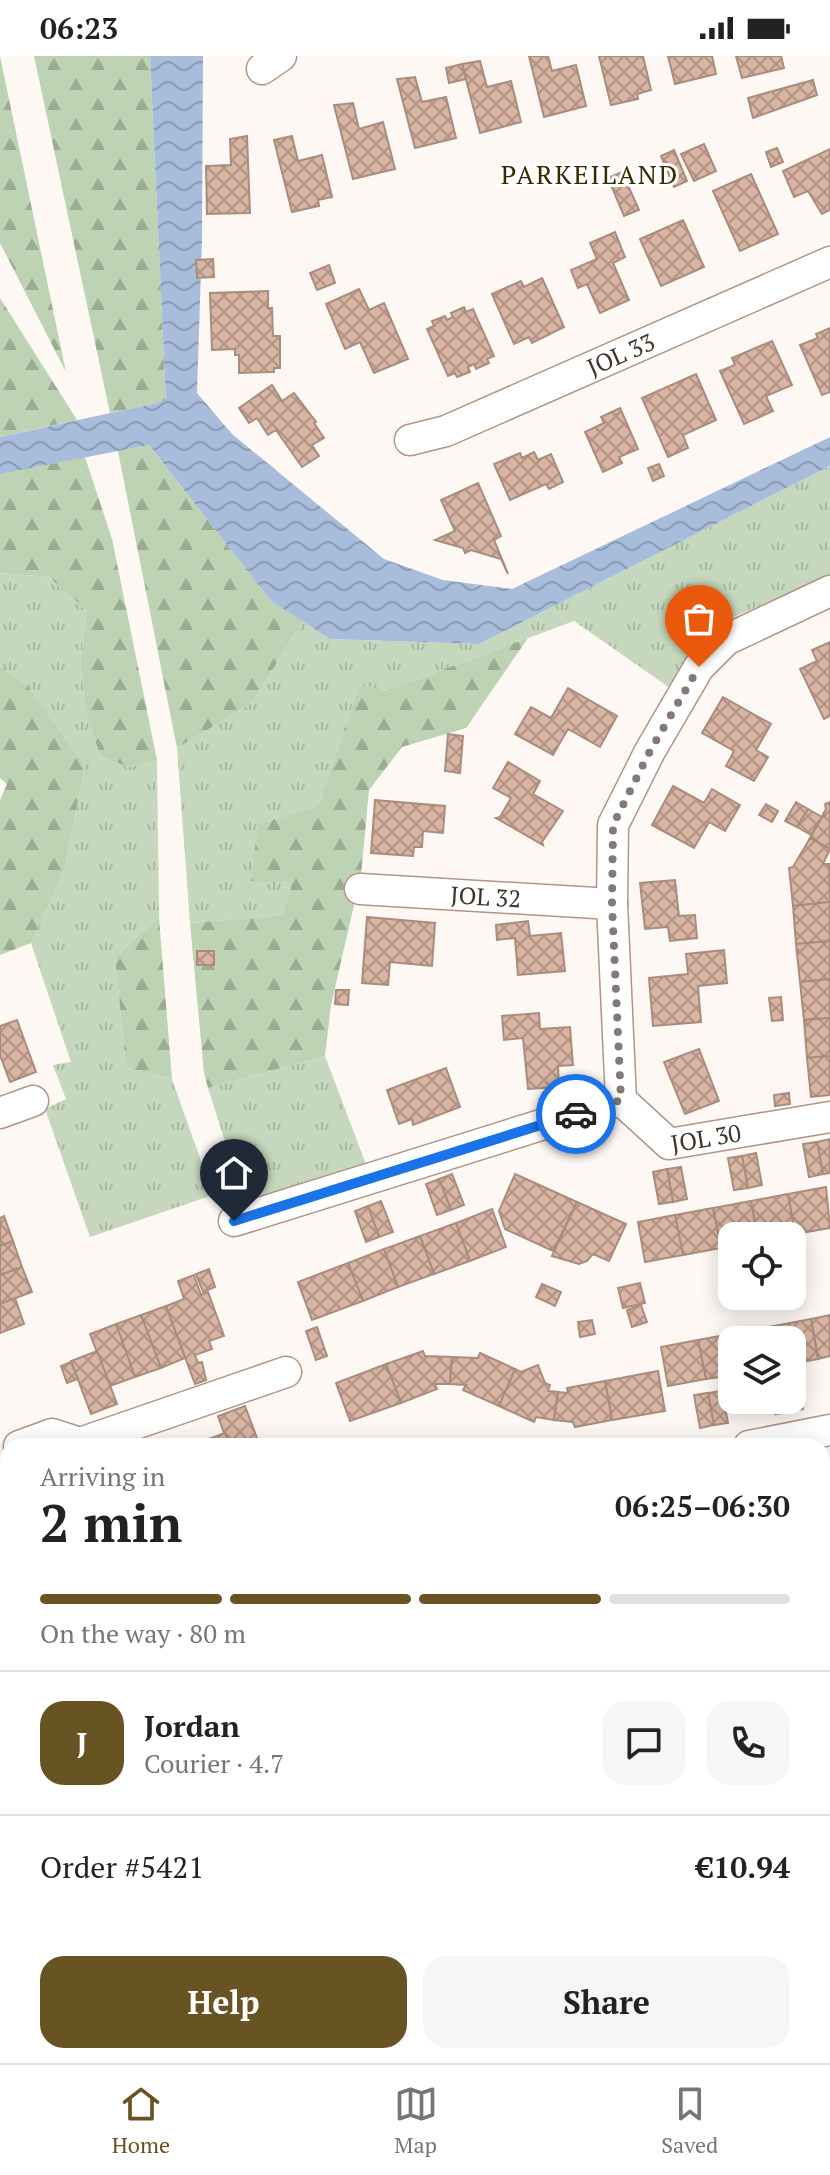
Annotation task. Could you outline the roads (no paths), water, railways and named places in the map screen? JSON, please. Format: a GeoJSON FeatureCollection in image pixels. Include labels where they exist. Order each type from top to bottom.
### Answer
{"type":"FeatureCollection","features":[{"type":"Feature","properties":{"kind":"street","name":"JOL 33"},"geometry":{"type":"LineString","coordinates":[[410,440],[446,431],[830,262]]}},
{"type":"Feature","properties":{"kind":"street"},"geometry":{"type":"LineString","coordinates":[[234,1221],[621,1100],[612,904],[613,825],[650,751],[699,667],[726,640],[830,591]]}},
{"type":"Feature","properties":{"kind":"street","name":"JOL 32"},"geometry":{"type":"LineString","coordinates":[[360,889],[612,904]]}},
{"type":"Feature","properties":{"kind":"street","name":"JOL 30"},"geometry":{"type":"LineString","coordinates":[[621,1100],[669,1144],[830,1117]]}},
{"type":"Feature","properties":{"kind":"street"},"geometry":{"type":"LineString","coordinates":[[0,1113],[33,1101]]}},
{"type":"Feature","properties":{"kind":"street"},"geometry":{"type":"LineString","coordinates":[[95,1438],[286,1372]]}},
{"type":"Feature","properties":{"kind":"street"},"geometry":{"type":"LineString","coordinates":[[790,1438],[830,1430]]}},
{"type":"Feature","properties":{"kind":"street"},"geometry":{"type":"LineString","coordinates":[[41,1438],[52,1434],[64,1438]]}},
{"type":"Feature","properties":{"kind":"water"},"geometry":{"type":"Polygon","coordinates":[[[150,56],[203,56],[197,393],[232,434],[384,559],[443,580],[512,589],[830,437],[830,466],[479,644],[330,639],[270,600],[149,445],[0,474],[0,437],[166,401],[150,56]]]}},
{"type":"Feature","properties":{"kind":"district","name":"PARKEILAND"},"geometry":{"type":"Point","coordinates":[590,174]}}]}
